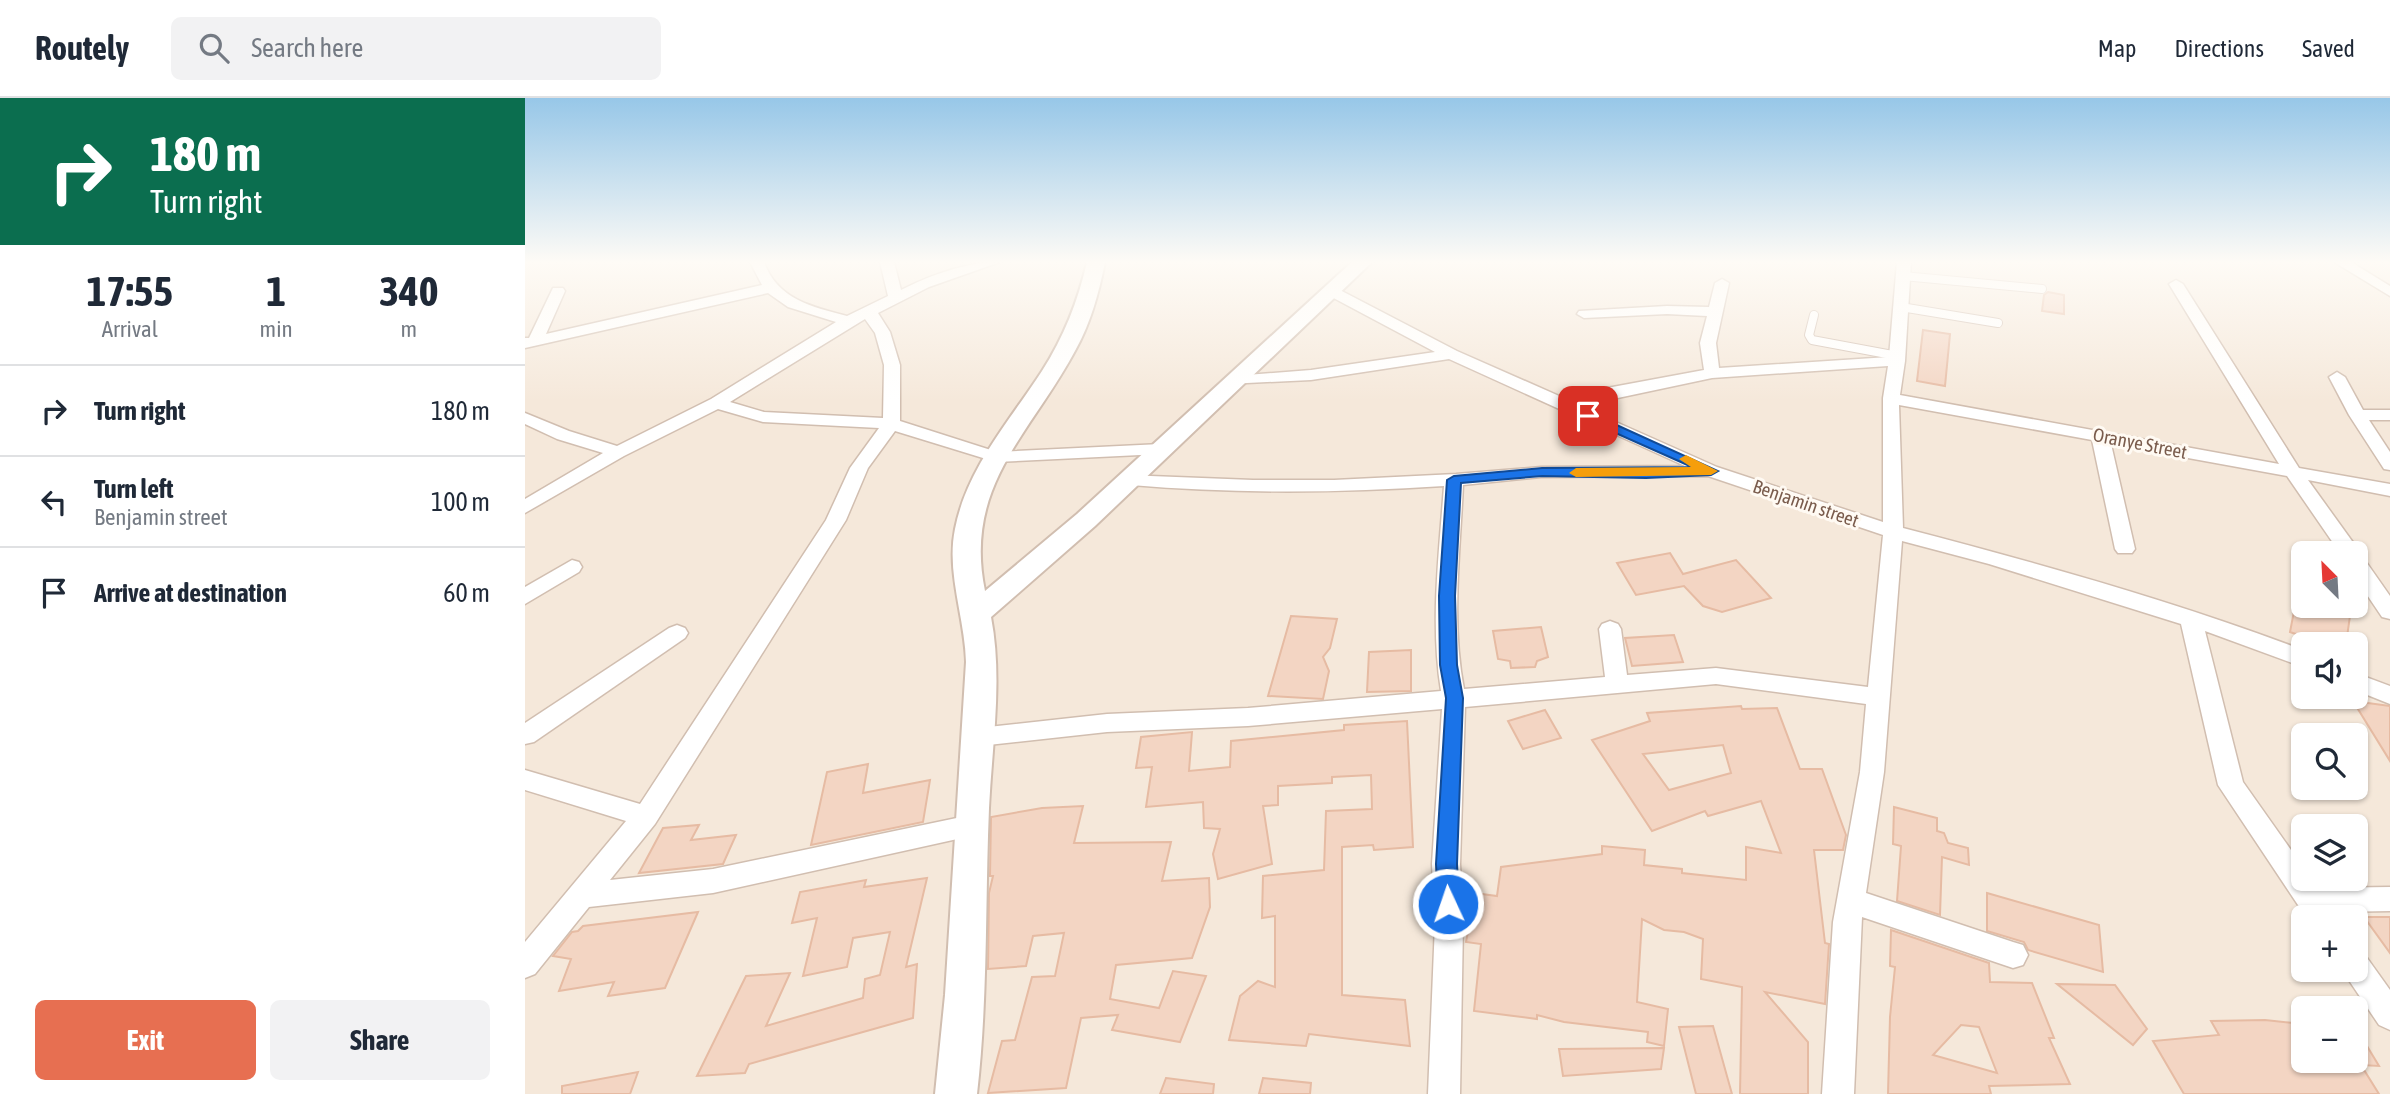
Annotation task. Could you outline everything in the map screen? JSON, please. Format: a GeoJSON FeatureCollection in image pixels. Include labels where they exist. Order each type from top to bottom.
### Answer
{"type":"FeatureCollection","features":[{"type":"Feature","properties":{"kind":"street"},"geometry":{"type":"LineString","coordinates":[[530,342],[548,308]]}},
{"type":"Feature","properties":{"kind":"street"},"geometry":{"type":"LineString","coordinates":[[530,342],[678,308]]}},
{"type":"Feature","properties":{"kind":"street"},"geometry":{"type":"LineString","coordinates":[[801,308],[848,321]]}},
{"type":"Feature","properties":{"kind":"street"},"geometry":{"type":"LineString","coordinates":[[525,507],[618,452],[717,403],[848,321],[875,308]]}},
{"type":"Feature","properties":{"kind":"street"},"geometry":{"type":"LineString","coordinates":[[956,1094],[965,1028],[971,826],[981,658],[977,613],[966,577],[967,530],[981,485],[1067,347],[1082,308]]}},
{"type":"Feature","properties":{"kind":"street"},"geometry":{"type":"LineString","coordinates":[[977,613],[1209,408],[1233,381],[1311,308]]}},
{"type":"Feature","properties":{"kind":"street","name":"Benjamin street"},"geometry":{"type":"LineString","coordinates":[[1366,308],[1451,354],[1711,471],[1893,532],[1996,559],[2236,633],[2291,654]]}},
{"type":"Feature","properties":{"kind":"street"},"geometry":{"type":"LineString","coordinates":[[1713,373],[1708,343],[1718,308]]}},
{"type":"Feature","properties":{"kind":"street"},"geometry":{"type":"LineString","coordinates":[[1838,1094],[1847,922],[1872,772],[1893,532],[1891,398],[1901,308]]}},
{"type":"Feature","properties":{"kind":"street"},"geometry":{"type":"LineString","coordinates":[[2191,308],[2294,474],[2341,541]]}},
{"type":"Feature","properties":{"kind":"street"},"geometry":{"type":"LineString","coordinates":[[1584,314],[1667,310],[1717,312]]}},
{"type":"Feature","properties":{"kind":"street"},"geometry":{"type":"LineString","coordinates":[[525,964],[646,816],[829,531],[859,467],[891,424],[892,365],[882,332],[873,321],[870,311]]}},
{"type":"Feature","properties":{"kind":"street"},"geometry":{"type":"LineString","coordinates":[[1233,381],[1311,375],[1451,354]]}},
{"type":"Feature","properties":{"kind":"street"},"geometry":{"type":"LineString","coordinates":[[1564,405],[1607,393],[1713,373],[1897,359]]}},
{"type":"Feature","properties":{"kind":"street"},"geometry":{"type":"LineString","coordinates":[[2337,377],[2357,415],[2390,465]]}},
{"type":"Feature","properties":{"kind":"street","name":"Oranye Street"},"geometry":{"type":"LineString","coordinates":[[1891,398],[2390,490]]}},
{"type":"Feature","properties":{"kind":"street"},"geometry":{"type":"LineString","coordinates":[[717,403],[763,416],[891,424],[996,457],[1161,449]]}},
{"type":"Feature","properties":{"kind":"street"},"geometry":{"type":"LineString","coordinates":[[2357,415],[2390,415]]}},
{"type":"Feature","properties":{"kind":"street"},"geometry":{"type":"LineString","coordinates":[[525,418],[563,435],[618,452]]}},
{"type":"Feature","properties":{"kind":"street"},"geometry":{"type":"LineString","coordinates":[[2100,435],[2125,549]]}},
{"type":"Feature","properties":{"kind":"street"},"geometry":{"type":"LineString","coordinates":[[1131,479],[1170,483],[1306,485],[1454,480],[1542,472],[1711,471]]}},
{"type":"Feature","properties":{"kind":"street"},"geometry":{"type":"LineString","coordinates":[[1444,1094],[1449,924],[1446,864],[1454,698],[1448,665],[1447,596],[1454,480]]}},
{"type":"Feature","properties":{"kind":"street"},"geometry":{"type":"LineString","coordinates":[[525,597],[572,566]]}},
{"type":"Feature","properties":{"kind":"street"},"geometry":{"type":"LineString","coordinates":[[2368,580],[2390,611]]}},
{"type":"Feature","properties":{"kind":"street"},"geometry":{"type":"LineString","coordinates":[[2191,620],[2231,785],[2313,905]]}},
{"type":"Feature","properties":{"kind":"street"},"geometry":{"type":"LineString","coordinates":[[1610,629],[1617,684]]}},
{"type":"Feature","properties":{"kind":"street"},"geometry":{"type":"LineString","coordinates":[[525,735],[677,633]]}},
{"type":"Feature","properties":{"kind":"street"},"geometry":{"type":"LineString","coordinates":[[978,737],[1107,723],[1248,717],[1716,676],[1878,697]]}},
{"type":"Feature","properties":{"kind":"street"},"geometry":{"type":"LineString","coordinates":[[2368,686],[2390,695]]}},
{"type":"Feature","properties":{"kind":"street"},"geometry":{"type":"LineString","coordinates":[[525,780],[646,816]]}},
{"type":"Feature","properties":{"kind":"street"},"geometry":{"type":"LineString","coordinates":[[583,895],[713,880],[971,826]]}},
{"type":"Feature","properties":{"kind":"street"},"geometry":{"type":"LineString","coordinates":[[2349,905],[2390,900]]}},
{"type":"Feature","properties":{"kind":"street"},"geometry":{"type":"LineString","coordinates":[[1851,901],[2013,955]]}},
{"type":"Feature","properties":{"kind":"street"},"geometry":{"type":"LineString","coordinates":[[2367,982],[2390,1015]]}},
{"type":"Feature","properties":{"kind":"lane"},"geometry":{"type":"LineString","coordinates":[[1910,308],[1999,323]]}},
{"type":"Feature","properties":{"kind":"lane"},"geometry":{"type":"LineString","coordinates":[[1814,315],[1809,335],[1812,340],[1897,359]]}},
{"type":"Feature","properties":{"kind":"shaded area"},"geometry":{"type":"Polygon","coordinates":[[[525,308],[2390,308],[2390,1094],[525,1094],[525,308]]]}},
{"type":"Feature","properties":{"kind":"building"},"geometry":{"type":"Polygon","coordinates":[[[2042,308],[2064,308],[2064,314],[2042,311],[2042,308]]]}},
{"type":"Feature","properties":{"kind":"building"},"geometry":{"type":"Polygon","coordinates":[[[1923,330],[1950,334],[1945,386],[1917,381],[1923,330]]]}},
{"type":"Feature","properties":{"kind":"building"},"geometry":{"type":"Polygon","coordinates":[[[1670,553],[1683,574],[1736,560],[1771,598],[1722,612],[1703,606],[1684,586],[1636,595],[1617,563],[1670,553]]]}},
{"type":"Feature","properties":{"kind":"building"},"geometry":{"type":"Polygon","coordinates":[[[1291,616],[1337,619],[1330,648],[1323,657],[1329,671],[1323,699],[1268,696],[1291,616]]]}},
{"type":"Feature","properties":{"kind":"building"},"geometry":{"type":"Polygon","coordinates":[[[2293,618],[2350,618],[2348,632],[2290,632],[2293,618]]]}},
{"type":"Feature","properties":{"kind":"building"},"geometry":{"type":"Polygon","coordinates":[[[1541,627],[1548,657],[1537,661],[1535,667],[1511,668],[1510,661],[1498,659],[1493,631],[1541,627]]]}},
{"type":"Feature","properties":{"kind":"building"},"geometry":{"type":"Polygon","coordinates":[[[1674,635],[1683,662],[1632,666],[1625,638],[1674,635]]]}},
{"type":"Feature","properties":{"kind":"building"},"geometry":{"type":"Polygon","coordinates":[[[1411,650],[1411,691],[1367,692],[1369,652],[1411,650]]]}},
{"type":"Feature","properties":{"kind":"building"},"geometry":{"type":"Polygon","coordinates":[[[2368,703],[2390,706],[2390,761],[2368,723],[2358,709],[2368,709],[2368,703]]]}},
{"type":"Feature","properties":{"kind":"building"},"geometry":{"type":"Polygon","coordinates":[[[1741,706],[1742,709],[1777,708],[1800,769],[1822,769],[1846,835],[1843,850],[1814,850],[1825,943],[1829,944],[1825,1004],[1765,992],[1808,1042],[1808,1094],[1740,1094],[1742,987],[1701,979],[1703,939],[1684,932],[1664,930],[1642,919],[1637,1002],[1668,1009],[1664,1046],[1647,1042],[1648,1032],[1564,1022],[1537,1015],[1537,1019],[1474,1011],[1481,944],[1466,942],[1475,893],[1497,896],[1501,867],[1602,854],[1602,846],[1645,850],[1644,865],[1682,869],[1682,873],[1746,880],[1746,847],[1781,853],[1761,801],[1708,816],[1705,811],[1652,831],[1592,740],[1650,721],[1647,713],[1741,706]],[[1723,745],[1643,754],[1669,790],[1731,773],[1723,745]]]}},
{"type":"Feature","properties":{"kind":"building"},"geometry":{"type":"Polygon","coordinates":[[[1545,710],[1561,738],[1523,749],[1508,721],[1545,710]]]}},
{"type":"Feature","properties":{"kind":"building"},"geometry":{"type":"Polygon","coordinates":[[[1407,721],[1413,847],[1374,850],[1373,845],[1342,847],[1342,995],[1405,1000],[1410,1046],[1309,1034],[1306,1046],[1229,1040],[1240,996],[1258,981],[1275,987],[1275,916],[1262,918],[1263,876],[1324,870],[1326,811],[1372,809],[1371,775],[1332,777],[1332,783],[1278,786],[1278,805],[1263,806],[1272,864],[1218,879],[1213,854],[1220,829],[1204,828],[1203,802],[1146,807],[1152,767],[1136,768],[1141,737],[1192,732],[1189,771],[1230,767],[1231,741],[1344,730],[1344,725],[1407,721]]]}},
{"type":"Feature","properties":{"kind":"building"},"geometry":{"type":"Polygon","coordinates":[[[868,764],[863,793],[930,780],[923,822],[811,845],[827,772],[868,764]]]}},
{"type":"Feature","properties":{"kind":"building"},"geometry":{"type":"Polygon","coordinates":[[[1083,806],[1074,843],[1171,842],[1162,881],[1209,878],[1210,907],[1192,958],[1116,965],[1110,999],[1159,1008],[1173,971],[1206,976],[1180,1042],[1112,1030],[1118,1015],[1081,1018],[1066,1088],[988,1093],[1002,1041],[1015,1040],[1032,977],[1055,976],[1064,933],[1033,936],[1026,966],[988,969],[989,893],[993,876],[990,876],[991,817],[1042,808],[1083,806]]]}},
{"type":"Feature","properties":{"kind":"building"},"geometry":{"type":"Polygon","coordinates":[[[1894,807],[1937,818],[1937,831],[1944,833],[1948,843],[1968,848],[1969,865],[1942,857],[1940,915],[1897,901],[1901,846],[1893,844],[1894,807]]]}},
{"type":"Feature","properties":{"kind":"building"},"geometry":{"type":"Polygon","coordinates":[[[699,825],[691,840],[736,835],[723,864],[639,873],[663,828],[699,825]]]}},
{"type":"Feature","properties":{"kind":"building"},"geometry":{"type":"Polygon","coordinates":[[[927,878],[906,967],[917,964],[913,1018],[749,1064],[745,1073],[697,1076],[746,976],[790,973],[766,1026],[863,998],[865,979],[880,975],[890,932],[853,938],[847,967],[803,976],[817,918],[792,923],[800,892],[866,880],[864,887],[927,878]]]}},
{"type":"Feature","properties":{"kind":"building"},"geometry":{"type":"Polygon","coordinates":[[[1987,893],[2099,925],[2103,972],[2028,950],[2024,942],[1987,931],[1987,893]]]}},
{"type":"Feature","properties":{"kind":"building"},"geometry":{"type":"Polygon","coordinates":[[[698,912],[665,988],[608,996],[614,982],[559,991],[571,959],[553,956],[572,932],[583,926],[698,912]]]}},
{"type":"Feature","properties":{"kind":"building"},"geometry":{"type":"Polygon","coordinates":[[[2368,917],[2390,917],[2390,953],[2368,923],[2368,917]]]}},
{"type":"Feature","properties":{"kind":"building"},"geometry":{"type":"Polygon","coordinates":[[[1891,930],[1989,963],[1990,982],[2032,983],[2054,1038],[2049,1038],[2070,1084],[1989,1086],[1991,1094],[1888,1094],[1890,1017],[1895,967],[1890,966],[1891,930]],[[1961,1025],[1933,1055],[1997,1073],[1979,1027],[1961,1025]]]}},
{"type":"Feature","properties":{"kind":"building"},"geometry":{"type":"Polygon","coordinates":[[[2057,984],[2115,985],[2147,1029],[2133,1045],[2057,984]]]}},
{"type":"Feature","properties":{"kind":"building"},"geometry":{"type":"Polygon","coordinates":[[[2265,1020],[2291,1023],[2291,1073],[2366,1073],[2379,1094],[2184,1094],[2153,1041],[2219,1035],[2211,1021],[2265,1020]]]}},
{"type":"Feature","properties":{"kind":"building"},"geometry":{"type":"Polygon","coordinates":[[[1713,1026],[1732,1094],[1696,1094],[1679,1027],[1713,1026]]]}},
{"type":"Feature","properties":{"kind":"building"},"geometry":{"type":"Polygon","coordinates":[[[1664,1048],[1661,1069],[1563,1076],[1559,1049],[1664,1048]]]}},
{"type":"Feature","properties":{"kind":"building"},"geometry":{"type":"Polygon","coordinates":[[[2368,1048],[2379,1066],[2368,1065],[2368,1048]]]}},
{"type":"Feature","properties":{"kind":"building"},"geometry":{"type":"Polygon","coordinates":[[[638,1072],[630,1094],[562,1094],[562,1086],[638,1072]]]}},
{"type":"Feature","properties":{"kind":"building"},"geometry":{"type":"Polygon","coordinates":[[[1166,1078],[1214,1084],[1213,1094],[1160,1094],[1166,1078]]]}},
{"type":"Feature","properties":{"kind":"building"},"geometry":{"type":"Polygon","coordinates":[[[1263,1078],[1311,1083],[1310,1094],[1259,1094],[1263,1078]]]}},
{"type":"Feature","properties":{"kind":"slow traffic"},"geometry":{"type":"LineString","coordinates":[[1576,473],[1711,471],[1686,459]]}},
{"type":"Feature","properties":{"kind":"route"},"geometry":{"type":"LineString","coordinates":[[1448,904],[1446,864],[1454,698],[1448,665],[1447,596],[1454,480],[1542,472],[1711,471],[1588,416]]}}]}
